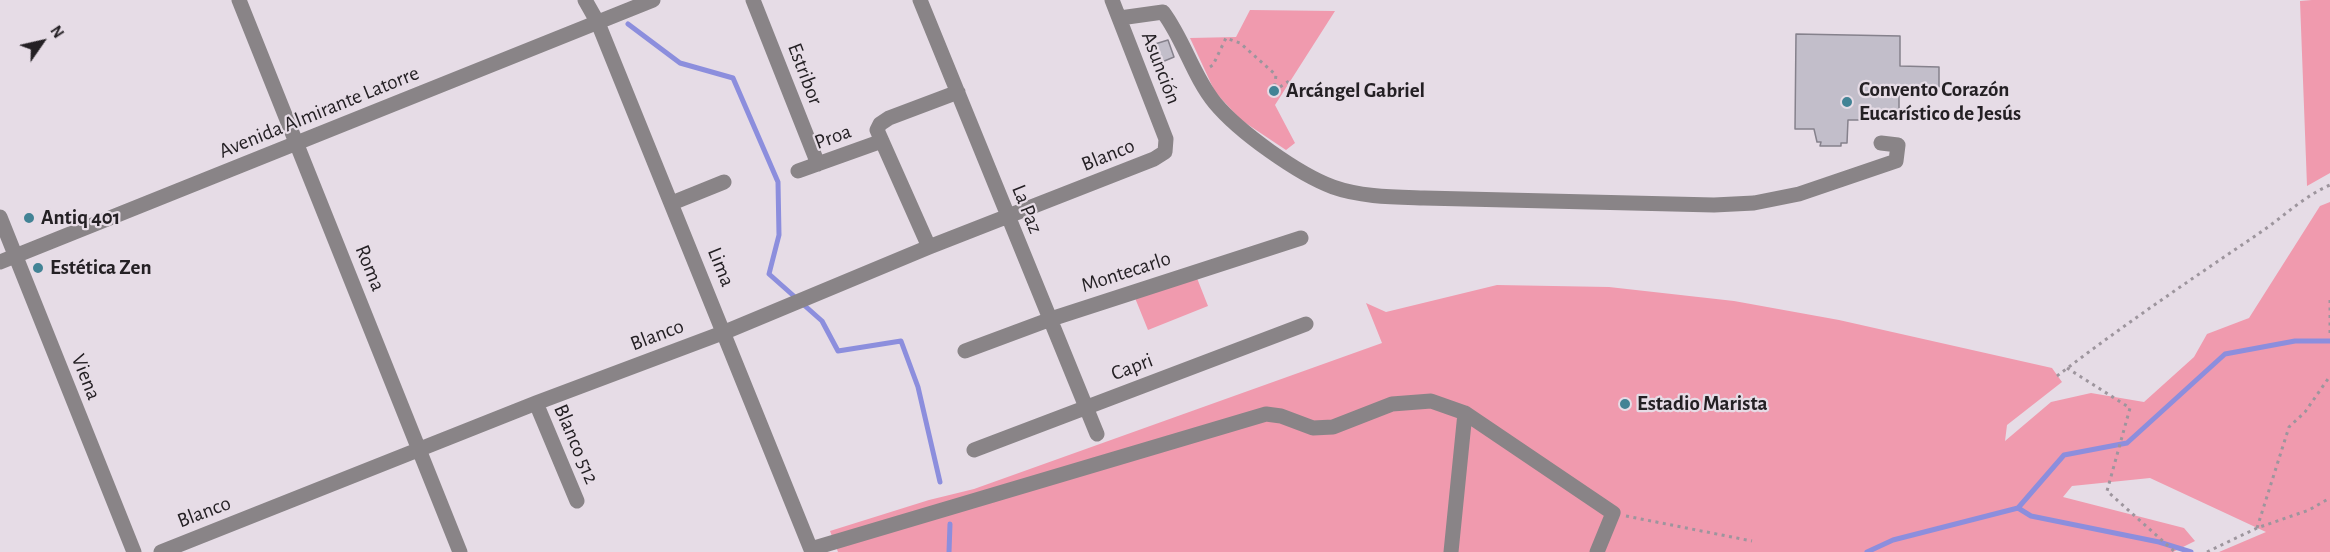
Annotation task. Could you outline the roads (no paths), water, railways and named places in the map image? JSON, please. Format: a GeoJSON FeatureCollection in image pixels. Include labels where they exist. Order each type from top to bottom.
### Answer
{"type":"FeatureCollection","features":[{"type":"Feature","properties":{"kind":"street","name":"Roma"},"geometry":{"type":"LineString","coordinates":[[239,0],[460,552]]}},
{"type":"Feature","properties":{"kind":"street","name":"Lima"},"geometry":{"type":"LineString","coordinates":[[585,0],[598,23],[812,551]]}},
{"type":"Feature","properties":{"kind":"street","name":"Avenida Almirante Latorre"},"geometry":{"type":"LineString","coordinates":[[0,262],[653,0]]}},
{"type":"Feature","properties":{"kind":"street","name":"Estribor"},"geometry":{"type":"LineString","coordinates":[[753,0],[818,164]]}},
{"type":"Feature","properties":{"kind":"street","name":"La Paz"},"geometry":{"type":"LineString","coordinates":[[920,0],[1097,434]]}},
{"type":"Feature","properties":{"kind":"street","name":"Asunción"},"geometry":{"type":"LineString","coordinates":[[1112,0],[1166,139],[1165,152]]}},
{"type":"Feature","properties":{"kind":"street"},"geometry":{"type":"LineString","coordinates":[[1120,18],[1163,12],[1173,25],[1214,102],[1237,126],[1273,153],[1333,187],[1384,196],[1714,205],[1754,203],[1799,194],[1896,161],[1898,145],[1881,143]]}},
{"type":"Feature","properties":{"kind":"street","name":"Proa"},"geometry":{"type":"LineString","coordinates":[[798,171],[882,141],[877,130],[880,124],[958,92]]}},
{"type":"Feature","properties":{"kind":"street"},"geometry":{"type":"LineString","coordinates":[[882,141],[929,247]]}},
{"type":"Feature","properties":{"kind":"street","name":"Blanco"},"geometry":{"type":"LineString","coordinates":[[161,552],[536,403],[725,332],[929,247],[1154,159],[1165,152]]}},
{"type":"Feature","properties":{"kind":"street"},"geometry":{"type":"LineString","coordinates":[[672,203],[724,182]]}},
{"type":"Feature","properties":{"kind":"street","name":"Viena"},"geometry":{"type":"LineString","coordinates":[[0,217],[134,552]]}},
{"type":"Feature","properties":{"kind":"street","name":"Montecarlo"},"geometry":{"type":"LineString","coordinates":[[965,351],[1051,319],[1301,238]]}},
{"type":"Feature","properties":{"kind":"street","name":"Capri"},"geometry":{"type":"LineString","coordinates":[[974,450],[1306,324]]}},
{"type":"Feature","properties":{"kind":"street"},"geometry":{"type":"LineString","coordinates":[[812,551],[1266,414],[1281,416],[1313,428],[1333,427],[1392,404],[1431,401],[1465,413],[1612,513],[1597,552]]}},
{"type":"Feature","properties":{"kind":"street","name":"Blanco 512"},"geometry":{"type":"LineString","coordinates":[[536,403],[577,501]]}},
{"type":"Feature","properties":{"kind":"street"},"geometry":{"type":"LineString","coordinates":[[1451,552],[1465,413]]}},
{"type":"Feature","properties":{"kind":"waterway"},"geometry":{"type":"LineString","coordinates":[[628,24],[680,63],[733,78],[778,182],[779,235],[769,274],[822,321],[838,351],[901,341],[918,387],[940,482]]}},
{"type":"Feature","properties":{"kind":"waterway"},"geometry":{"type":"LineString","coordinates":[[1867,552],[1893,540],[2018,508],[2064,455],[2127,443],[2225,354],[2295,341],[2330,341]]}},
{"type":"Feature","properties":{"kind":"waterway"},"geometry":{"type":"LineString","coordinates":[[2018,508],[2031,516],[2159,542],[2191,552]]}},
{"type":"Feature","properties":{"kind":"waterway"},"geometry":{"type":"LineString","coordinates":[[949,552],[950,524]]}},
{"type":"Feature","properties":{"kind":"place","name":"Arcángel Gabriel"},"geometry":{"type":"Point","coordinates":[1274,91]}},
{"type":"Feature","properties":{"kind":"place","name":"Convento Corazón Eucarístico de Jesús"},"geometry":{"type":"Point","coordinates":[1847,102]}},
{"type":"Feature","properties":{"kind":"place","name":"Antiq 401"},"geometry":{"type":"Point","coordinates":[29,218]}},
{"type":"Feature","properties":{"kind":"place","name":"Estética Zen"},"geometry":{"type":"Point","coordinates":[38,268]}},
{"type":"Feature","properties":{"kind":"place","name":"Estadio Marista"},"geometry":{"type":"Point","coordinates":[1625,404]}}]}
